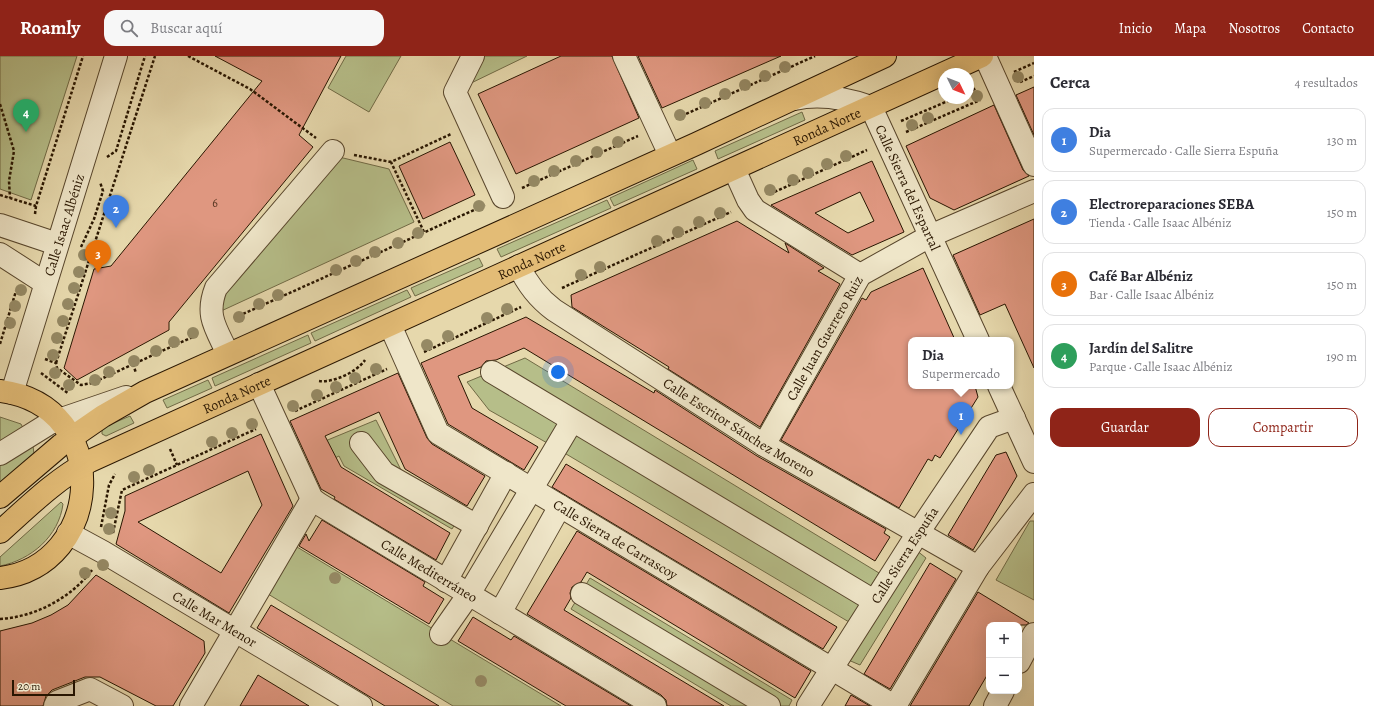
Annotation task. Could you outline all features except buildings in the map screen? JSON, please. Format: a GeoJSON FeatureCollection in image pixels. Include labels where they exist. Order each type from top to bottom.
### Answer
{"type":"FeatureCollection","features":[{"type":"Feature","properties":{"kind":"main road"},"geometry":{"type":"LineString","coordinates":[[0,497],[37,464],[65,428],[670,155],[885,56]]}},
{"type":"Feature","properties":{"kind":"main road","name":"Ronda Norte"},"geometry":{"type":"LineString","coordinates":[[0,532],[49,488],[81,466],[984,56]]}},
{"type":"Feature","properties":{"kind":"main road"},"geometry":{"type":"LineString","coordinates":[[0,578],[20,574],[36,566],[57,548],[68,533],[80,501],[83,485],[81,466],[65,428],[38,402],[6,392]]}},
{"type":"Feature","properties":{"kind":"street","name":"Calle Isaac Albéniz"},"geometry":{"type":"LineString","coordinates":[[6,392],[23,352],[116,56]]}},
{"type":"Feature","properties":{"kind":"street"},"geometry":{"type":"LineString","coordinates":[[473,56],[455,92],[504,197]]}},
{"type":"Feature","properties":{"kind":"street"},"geometry":{"type":"LineString","coordinates":[[624,56],[670,155]]}},
{"type":"Feature","properties":{"kind":"street"},"geometry":{"type":"LineString","coordinates":[[984,56],[1034,165]]}},
{"type":"Feature","properties":{"kind":"street","name":"Calle Sierra del Espartal"},"geometry":{"type":"LineString","coordinates":[[792,99],[826,97],[848,100],[871,107],[977,337]]}},
{"type":"Feature","properties":{"kind":"street"},"geometry":{"type":"LineString","coordinates":[[228,354],[210,314],[211,300],[216,288],[334,151]]}},
{"type":"Feature","properties":{"kind":"street"},"geometry":{"type":"LineString","coordinates":[[734,169],[750,203],[761,213],[860,275]]}},
{"type":"Feature","properties":{"kind":"street","name":"Calle Juan Guerrero Ruiz"},"geometry":{"type":"LineString","coordinates":[[764,445],[860,275],[930,236],[1034,191]]}},
{"type":"Feature","properties":{"kind":"street"},"geometry":{"type":"LineString","coordinates":[[0,225],[57,244]]}},
{"type":"Feature","properties":{"kind":"street"},"geometry":{"type":"LineString","coordinates":[[0,254],[45,283]]}},
{"type":"Feature","properties":{"kind":"street","name":"Calle Escritor Sánchez Moreno"},"geometry":{"type":"LineString","coordinates":[[520,266],[525,279],[540,298],[554,310],[764,445],[978,567]]}},
{"type":"Feature","properties":{"kind":"street","name":"Calle Sierra de Carrascoy"},"geometry":{"type":"LineString","coordinates":[[390,325],[438,433],[894,706]]}},
{"type":"Feature","properties":{"kind":"street"},"geometry":{"type":"LineString","coordinates":[[492,372],[874,601]]}},
{"type":"Feature","properties":{"kind":"street"},"geometry":{"type":"LineString","coordinates":[[191,706],[312,499],[259,384]]}},
{"type":"Feature","properties":{"kind":"street"},"geometry":{"type":"LineString","coordinates":[[1000,389],[1034,462]]}},
{"type":"Feature","properties":{"kind":"street","name":"Calle Sierra Espuña"},"geometry":{"type":"LineString","coordinates":[[808,706],[918,533],[989,427],[1014,418]]}},
{"type":"Feature","properties":{"kind":"street"},"geometry":{"type":"LineString","coordinates":[[441,634],[469,594],[572,421]]}},
{"type":"Feature","properties":{"kind":"street"},"geometry":{"type":"LineString","coordinates":[[0,454],[19,441],[65,428]]}},
{"type":"Feature","properties":{"kind":"street"},"geometry":{"type":"LineString","coordinates":[[361,443],[384,474],[477,526]]}},
{"type":"Feature","properties":{"kind":"street"},"geometry":{"type":"LineString","coordinates":[[446,581],[506,473]]}},
{"type":"Feature","properties":{"kind":"street"},"geometry":{"type":"LineString","coordinates":[[894,706],[978,567],[1034,494]]}},
{"type":"Feature","properties":{"kind":"street","name":"Calle Mediterráneo"},"geometry":{"type":"LineString","coordinates":[[312,499],[655,706]]}},
{"type":"Feature","properties":{"kind":"street"},"geometry":{"type":"LineString","coordinates":[[500,613],[560,506]]}},
{"type":"Feature","properties":{"kind":"street","name":"Calle Mar Menor"},"geometry":{"type":"LineString","coordinates":[[68,533],[103,552],[361,706]]}},
{"type":"Feature","properties":{"kind":"street"},"geometry":{"type":"LineString","coordinates":[[582,594],[769,706]]}},
{"type":"Feature","properties":{"kind":"street"},"geometry":{"type":"LineString","coordinates":[[1021,658],[1034,634]]}},
{"type":"Feature","properties":{"kind":"street"},"geometry":{"type":"LineString","coordinates":[[55,706],[57,702],[90,689],[122,706]]}},
{"type":"Feature","properties":{"kind":"path"},"geometry":{"type":"LineString","coordinates":[[0,195],[36,206],[83,56]]}},
{"type":"Feature","properties":{"kind":"path"},"geometry":{"type":"LineString","coordinates":[[106,158],[116,151],[145,56]]}},
{"type":"Feature","properties":{"kind":"path"},"geometry":{"type":"LineString","coordinates":[[155,56],[56,363],[57,368],[78,384],[85,384],[216,327],[815,56]]}},
{"type":"Feature","properties":{"kind":"path"},"geometry":{"type":"LineString","coordinates":[[188,56],[250,89],[334,151],[391,162],[470,125]]}},
{"type":"Feature","properties":{"kind":"path"},"geometry":{"type":"LineString","coordinates":[[0,619],[24,615],[39,610],[69,593],[90,572],[112,539],[122,490],[540,298],[886,141],[1034,76]]}},
{"type":"Feature","properties":{"kind":"path"},"geometry":{"type":"LineString","coordinates":[[0,104],[14,151],[9,181],[10,198]]}},
{"type":"Feature","properties":{"kind":"path"},"geometry":{"type":"LineString","coordinates":[[391,162],[424,232]]}},
{"type":"Feature","properties":{"kind":"path"},"geometry":{"type":"LineString","coordinates":[[79,255],[94,219],[103,191],[99,179]]}},
{"type":"Feature","properties":{"kind":"path"},"geometry":{"type":"LineString","coordinates":[[0,345],[56,363]]}},
{"type":"Feature","properties":{"kind":"path"},"geometry":{"type":"LineString","coordinates":[[42,373],[48,352]]}},
{"type":"Feature","properties":{"kind":"green space"},"geometry":{"type":"Polygon","coordinates":[[[0,56],[77,56],[31,200],[0,189],[0,56]]]}},
{"type":"Feature","properties":{"kind":"green space"},"geometry":{"type":"Polygon","coordinates":[[[346,56],[401,56],[369,112],[328,88],[346,56]]]}},
{"type":"Feature","properties":{"kind":"green space"},"geometry":{"type":"Polygon","coordinates":[[[482,56],[527,56],[465,86],[482,56]]]}},
{"type":"Feature","properties":{"kind":"green space"},"geometry":{"type":"Polygon","coordinates":[[[802,112],[805,120],[718,159],[715,151],[802,112]]]}},
{"type":"Feature","properties":{"kind":"green space"},"geometry":{"type":"Polygon","coordinates":[[[339,157],[389,169],[414,222],[219,312],[224,295],[339,157]]]}},
{"type":"Feature","properties":{"kind":"green space"},"geometry":{"type":"Polygon","coordinates":[[[693,160],[697,169],[614,206],[610,198],[693,160]]]}},
{"type":"Feature","properties":{"kind":"green space"},"geometry":{"type":"Polygon","coordinates":[[[607,200],[611,208],[501,257],[497,249],[607,200]]]}},
{"type":"Feature","properties":{"kind":"green space"},"geometry":{"type":"Polygon","coordinates":[[[479,258],[483,266],[415,296],[411,288],[479,258]]]}},
{"type":"Feature","properties":{"kind":"green space"},"geometry":{"type":"Polygon","coordinates":[[[407,290],[411,297],[315,341],[311,333],[407,290]]]}},
{"type":"Feature","properties":{"kind":"green space"},"geometry":{"type":"Polygon","coordinates":[[[308,335],[311,343],[215,386],[212,378],[308,335]]]}},
{"type":"Feature","properties":{"kind":"green space"},"geometry":{"type":"Polygon","coordinates":[[[525,358],[879,573],[849,622],[556,448],[489,410],[467,382],[525,358]]]}},
{"type":"Feature","properties":{"kind":"green space"},"geometry":{"type":"Polygon","coordinates":[[[208,380],[212,388],[167,408],[163,400],[208,380]]]}},
{"type":"Feature","properties":{"kind":"green space"},"geometry":{"type":"Polygon","coordinates":[[[130,416],[134,423],[106,436],[102,434],[102,428],[130,416]]]}},
{"type":"Feature","properties":{"kind":"green space"},"geometry":{"type":"Polygon","coordinates":[[[0,417],[21,424],[23,428],[0,444],[0,417]]]}},
{"type":"Feature","properties":{"kind":"green space"},"geometry":{"type":"Polygon","coordinates":[[[376,420],[401,470],[465,508],[452,529],[344,466],[339,456],[327,462],[318,444],[376,420]]]}},
{"type":"Feature","properties":{"kind":"green space"},"geometry":{"type":"Polygon","coordinates":[[[33,446],[34,454],[0,485],[0,462],[33,446]]]}},
{"type":"Feature","properties":{"kind":"green space"},"geometry":{"type":"Polygon","coordinates":[[[61,502],[63,504],[56,526],[42,545],[22,558],[0,566],[0,557],[61,502]]]}},
{"type":"Feature","properties":{"kind":"green space"},"geometry":{"type":"Polygon","coordinates":[[[1030,521],[1034,521],[1034,600],[996,580],[1030,521]]]}},
{"type":"Feature","properties":{"kind":"green space"},"geometry":{"type":"Polygon","coordinates":[[[297,547],[561,706],[453,706],[268,594],[297,547]]]}},
{"type":"Feature","properties":{"kind":"green space"},"geometry":{"type":"Polygon","coordinates":[[[916,550],[926,558],[860,665],[846,659],[916,550]]]}},
{"type":"Feature","properties":{"kind":"green space"},"geometry":{"type":"Polygon","coordinates":[[[590,578],[792,700],[789,706],[731,706],[571,609],[590,578]]]}},
{"type":"Feature","properties":{"kind":"place","name":"Jardín del Salitre"},"geometry":{"type":"Point","coordinates":[26,132]}},
{"type":"Feature","properties":{"kind":"place","name":"Electroreparaciones SEBA"},"geometry":{"type":"Point","coordinates":[116,228]}},
{"type":"Feature","properties":{"kind":"place","name":"Café Bar Albéniz"},"geometry":{"type":"Point","coordinates":[98,273]}},
{"type":"Feature","properties":{"kind":"place","name":"Dia"},"geometry":{"type":"Point","coordinates":[961,435]}}]}
